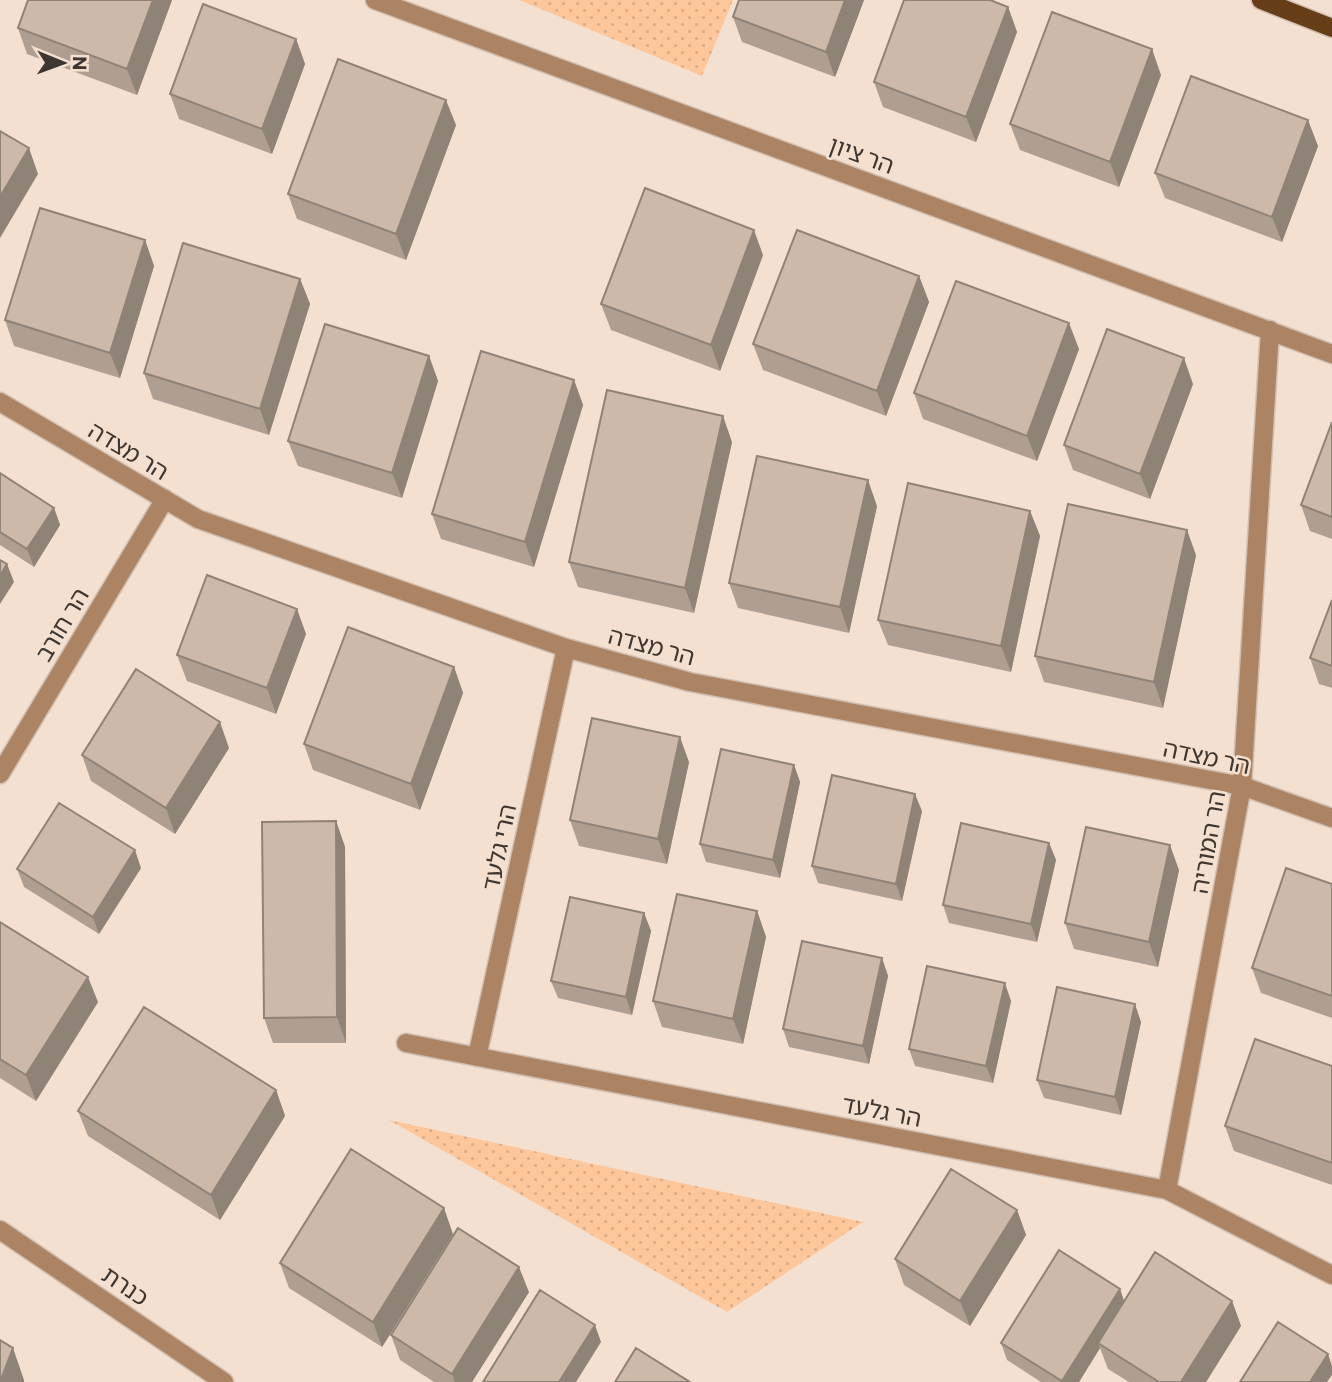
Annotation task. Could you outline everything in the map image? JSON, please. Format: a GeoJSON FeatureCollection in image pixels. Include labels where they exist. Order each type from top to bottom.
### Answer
{"type":"FeatureCollection","features":[{"type":"Feature","properties":{"kind":"main road"},"geometry":{"type":"LineString","coordinates":[[1261,0],[1332,28]]}},
{"type":"Feature","properties":{"kind":"street","name":"הר ציון"},"geometry":{"type":"LineString","coordinates":[[375,0],[1332,354]]}},
{"type":"Feature","properties":{"kind":"street","name":"הר המוריה"},"geometry":{"type":"LineString","coordinates":[[1167,1190],[1242,786],[1270,330]]}},
{"type":"Feature","properties":{"kind":"street","name":"הר מצדה"},"geometry":{"type":"LineString","coordinates":[[0,402],[198,519],[566,648],[690,682],[1242,786],[1332,818]]}},
{"type":"Feature","properties":{"kind":"street","name":"הר חורב"},"geometry":{"type":"LineString","coordinates":[[0,774],[164,499]]}},
{"type":"Feature","properties":{"kind":"street","name":"הרי גלעד"},"geometry":{"type":"LineString","coordinates":[[477,1057],[566,648]]}},
{"type":"Feature","properties":{"kind":"street","name":"הר גלעד"},"geometry":{"type":"LineString","coordinates":[[406,1043],[1167,1190],[1332,1276]]}},
{"type":"Feature","properties":{"kind":"street","name":"כנרת"},"geometry":{"type":"LineString","coordinates":[[0,1230],[224,1382]]}},
{"type":"Feature","properties":{"kind":"shaded area"},"geometry":{"type":"Polygon","coordinates":[[[519,0],[733,0],[702,76],[519,0]]]}},
{"type":"Feature","properties":{"kind":"shaded area"},"geometry":{"type":"Polygon","coordinates":[[[389,1120],[863,1222],[727,1312],[389,1120]]]}},
{"type":"Feature","properties":{"kind":"building"},"geometry":{"type":"Polygon","coordinates":[[[28,0],[153,0],[127,69],[18,28],[28,0]]]}},
{"type":"Feature","properties":{"kind":"building"},"geometry":{"type":"Polygon","coordinates":[[[739,0],[845,0],[826,52],[733,17],[739,0]]]}},
{"type":"Feature","properties":{"kind":"building"},"geometry":{"type":"Polygon","coordinates":[[[904,0],[990,0],[1008,7],[966,117],[874,82],[904,0]]]}},
{"type":"Feature","properties":{"kind":"building"},"geometry":{"type":"Polygon","coordinates":[[[203,4],[296,39],[262,129],[170,94],[203,4]]]}},
{"type":"Feature","properties":{"kind":"building"},"geometry":{"type":"Polygon","coordinates":[[[1052,12],[1152,49],[1110,162],[1010,124],[1052,12]]]}},
{"type":"Feature","properties":{"kind":"building"},"geometry":{"type":"Polygon","coordinates":[[[338,59],[446,100],[396,234],[288,194],[338,59]]]}},
{"type":"Feature","properties":{"kind":"building"},"geometry":{"type":"Polygon","coordinates":[[[1191,76],[1308,120],[1272,217],[1155,173],[1191,76]]]}},
{"type":"Feature","properties":{"kind":"building"},"geometry":{"type":"Polygon","coordinates":[[[0,131],[29,148],[0,197],[0,131]]]}},
{"type":"Feature","properties":{"kind":"building"},"geometry":{"type":"Polygon","coordinates":[[[645,188],[754,230],[711,345],[601,304],[645,188]]]}},
{"type":"Feature","properties":{"kind":"building"},"geometry":{"type":"Polygon","coordinates":[[[40,208],[145,240],[110,353],[5,320],[40,208]]]}},
{"type":"Feature","properties":{"kind":"building"},"geometry":{"type":"Polygon","coordinates":[[[797,230],[919,276],[877,391],[753,344],[797,230]]]}},
{"type":"Feature","properties":{"kind":"building"},"geometry":{"type":"Polygon","coordinates":[[[183,243],[300,279],[260,409],[144,373],[183,243]]]}},
{"type":"Feature","properties":{"kind":"building"},"geometry":{"type":"Polygon","coordinates":[[[956,281],[1069,323],[1027,436],[914,393],[956,281]]]}},
{"type":"Feature","properties":{"kind":"building"},"geometry":{"type":"Polygon","coordinates":[[[325,324],[429,356],[392,473],[288,441],[325,324]]]}},
{"type":"Feature","properties":{"kind":"building"},"geometry":{"type":"Polygon","coordinates":[[[1107,329],[1184,358],[1140,474],[1064,445],[1107,329]]]}},
{"type":"Feature","properties":{"kind":"building"},"geometry":{"type":"Polygon","coordinates":[[[481,351],[574,380],[525,542],[432,514],[481,351]]]}},
{"type":"Feature","properties":{"kind":"building"},"geometry":{"type":"Polygon","coordinates":[[[607,390],[723,416],[685,588],[569,562],[607,390]]]}},
{"type":"Feature","properties":{"kind":"building"},"geometry":{"type":"Polygon","coordinates":[[[1332,422],[1332,517],[1301,505],[1332,422]]]}},
{"type":"Feature","properties":{"kind":"building"},"geometry":{"type":"Polygon","coordinates":[[[757,456],[868,480],[840,607],[729,583],[757,456]]]}},
{"type":"Feature","properties":{"kind":"building"},"geometry":{"type":"Polygon","coordinates":[[[0,473],[54,508],[27,549],[0,532],[0,473]]]}},
{"type":"Feature","properties":{"kind":"building"},"geometry":{"type":"Polygon","coordinates":[[[908,483],[1030,511],[1001,646],[878,620],[908,483]]]}},
{"type":"Feature","properties":{"kind":"building"},"geometry":{"type":"Polygon","coordinates":[[[1068,504],[1187,530],[1154,682],[1035,656],[1068,504]]]}},
{"type":"Feature","properties":{"kind":"building"},"geometry":{"type":"Polygon","coordinates":[[[0,560],[7,564],[0,576],[0,560]]]}},
{"type":"Feature","properties":{"kind":"building"},"geometry":{"type":"Polygon","coordinates":[[[207,575],[297,609],[267,688],[177,655],[207,575]]]}},
{"type":"Feature","properties":{"kind":"building"},"geometry":{"type":"Polygon","coordinates":[[[1332,600],[1332,666],[1310,658],[1332,600]]]}},
{"type":"Feature","properties":{"kind":"building"},"geometry":{"type":"Polygon","coordinates":[[[348,627],[454,667],[411,784],[304,744],[348,627]]]}},
{"type":"Feature","properties":{"kind":"building"},"geometry":{"type":"Polygon","coordinates":[[[136,669],[220,722],[166,808],[82,755],[136,669]]]}},
{"type":"Feature","properties":{"kind":"building"},"geometry":{"type":"Polygon","coordinates":[[[592,718],[680,737],[658,839],[570,820],[592,718]]]}},
{"type":"Feature","properties":{"kind":"building"},"geometry":{"type":"Polygon","coordinates":[[[721,749],[794,765],[773,860],[700,844],[721,749]]]}},
{"type":"Feature","properties":{"kind":"building"},"geometry":{"type":"Polygon","coordinates":[[[832,775],[915,794],[896,884],[812,866],[832,775]]]}},
{"type":"Feature","properties":{"kind":"building"},"geometry":{"type":"Polygon","coordinates":[[[59,803],[135,850],[93,917],[17,869],[59,803]]]}},
{"type":"Feature","properties":{"kind":"building"},"geometry":{"type":"Polygon","coordinates":[[[336,821],[337,1017],[264,1018],[262,822],[336,821]]]}},
{"type":"Feature","properties":{"kind":"building"},"geometry":{"type":"Polygon","coordinates":[[[961,823],[1049,843],[1031,924],[943,905],[961,823]]]}},
{"type":"Feature","properties":{"kind":"building"},"geometry":{"type":"Polygon","coordinates":[[[1086,827],[1170,845],[1149,942],[1065,923],[1086,827]]]}},
{"type":"Feature","properties":{"kind":"building"},"geometry":{"type":"Polygon","coordinates":[[[1286,868],[1332,884],[1332,996],[1252,968],[1286,868]]]}},
{"type":"Feature","properties":{"kind":"building"},"geometry":{"type":"Polygon","coordinates":[[[677,894],[757,911],[733,1019],[653,1001],[677,894]]]}},
{"type":"Feature","properties":{"kind":"building"},"geometry":{"type":"Polygon","coordinates":[[[570,897],[644,913],[626,997],[551,981],[570,897]]]}},
{"type":"Feature","properties":{"kind":"building"},"geometry":{"type":"Polygon","coordinates":[[[0,922],[88,977],[26,1075],[0,1059],[0,922]]]}},
{"type":"Feature","properties":{"kind":"building"},"geometry":{"type":"Polygon","coordinates":[[[802,941],[882,958],[863,1046],[783,1029],[802,941]]]}},
{"type":"Feature","properties":{"kind":"building"},"geometry":{"type":"Polygon","coordinates":[[[927,966],[1005,983],[986,1066],[909,1049],[927,966]]]}},
{"type":"Feature","properties":{"kind":"building"},"geometry":{"type":"Polygon","coordinates":[[[1057,987],[1135,1004],[1115,1097],[1037,1080],[1057,987]]]}},
{"type":"Feature","properties":{"kind":"building"},"geometry":{"type":"Polygon","coordinates":[[[144,1007],[276,1090],[211,1195],[78,1111],[144,1007]]]}},
{"type":"Feature","properties":{"kind":"building"},"geometry":{"type":"Polygon","coordinates":[[[1255,1039],[1332,1066],[1332,1163],[1225,1126],[1255,1039]]]}},
{"type":"Feature","properties":{"kind":"building"},"geometry":{"type":"Polygon","coordinates":[[[351,1149],[444,1208],[373,1322],[280,1263],[351,1149]]]}},
{"type":"Feature","properties":{"kind":"building"},"geometry":{"type":"Polygon","coordinates":[[[951,1169],[1017,1210],[960,1301],[895,1259],[951,1169]]]}},
{"type":"Feature","properties":{"kind":"building"},"geometry":{"type":"Polygon","coordinates":[[[458,1228],[519,1267],[452,1374],[391,1335],[458,1228]]]}},
{"type":"Feature","properties":{"kind":"building"},"geometry":{"type":"Polygon","coordinates":[[[1059,1250],[1120,1289],[1062,1381],[1001,1343],[1059,1250]]]}},
{"type":"Feature","properties":{"kind":"building"},"geometry":{"type":"Polygon","coordinates":[[[1155,1252],[1232,1301],[1181,1382],[1159,1382],[1098,1343],[1155,1252]]]}},
{"type":"Feature","properties":{"kind":"building"},"geometry":{"type":"Polygon","coordinates":[[[540,1290],[595,1325],[559,1382],[483,1382],[540,1290]]]}},
{"type":"Feature","properties":{"kind":"building"},"geometry":{"type":"Polygon","coordinates":[[[1278,1322],[1328,1354],[1310,1382],[1240,1382],[1278,1322]]]}},
{"type":"Feature","properties":{"kind":"building"},"geometry":{"type":"Polygon","coordinates":[[[0,1340],[13,1348],[0,1382],[0,1340]]]}},
{"type":"Feature","properties":{"kind":"building"},"geometry":{"type":"Polygon","coordinates":[[[636,1348],[690,1382],[615,1382],[636,1348]]]}}]}
